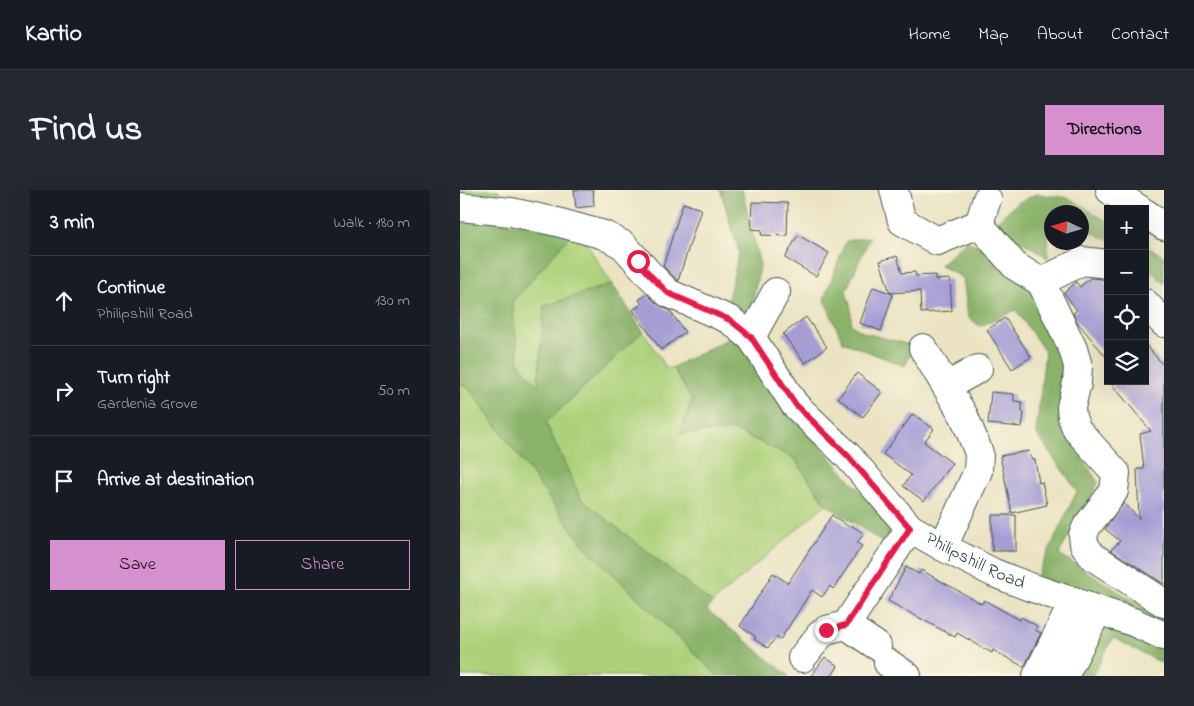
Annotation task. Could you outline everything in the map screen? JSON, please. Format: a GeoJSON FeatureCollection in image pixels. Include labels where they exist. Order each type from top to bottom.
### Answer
{"type":"FeatureCollection","features":[{"type":"Feature","properties":{"kind":"street"},"geometry":{"type":"LineString","coordinates":[[894,190],[902,221],[938,241],[988,201],[1015,266],[1041,282],[1073,349],[1078,366],[1077,383],[1071,407],[1072,418],[1077,430],[1116,473],[1114,491],[1087,526],[1083,535],[1084,544],[1092,556],[1164,603]]}},
{"type":"Feature","properties":{"kind":"street"},"geometry":{"type":"LineString","coordinates":[[1110,190],[1132,205]]}},
{"type":"Feature","properties":{"kind":"street","name":"Philipshill Road"},"geometry":{"type":"LineString","coordinates":[[460,207],[511,212],[557,222],[604,235],[622,245],[668,293],[730,320],[751,337],[796,405],[848,456],[910,528],[994,573],[1133,622],[1164,636]]}},
{"type":"Feature","properties":{"kind":"street"},"geometry":{"type":"LineString","coordinates":[[1149,216],[1164,226]]}},
{"type":"Feature","properties":{"kind":"street"},"geometry":{"type":"LineString","coordinates":[[1041,282],[1082,261],[1104,264]]}},
{"type":"Feature","properties":{"kind":"street"},"geometry":{"type":"LineString","coordinates":[[751,337],[776,292]]}},
{"type":"Feature","properties":{"kind":"street"},"geometry":{"type":"LineString","coordinates":[[1149,307],[1164,324]]}},
{"type":"Feature","properties":{"kind":"street"},"geometry":{"type":"LineString","coordinates":[[923,348],[964,416],[979,453],[978,471],[943,547]]}},
{"type":"Feature","properties":{"kind":"street"},"geometry":{"type":"LineString","coordinates":[[947,386],[978,369]]}},
{"type":"Feature","properties":{"kind":"street"},"geometry":{"type":"LineString","coordinates":[[802,658],[826,630],[846,625],[910,528]]}},
{"type":"Feature","properties":{"kind":"street"},"geometry":{"type":"LineString","coordinates":[[1037,676],[1086,605]]}},
{"type":"Feature","properties":{"kind":"street"},"geometry":{"type":"LineString","coordinates":[[1064,676],[1086,605]]}},
{"type":"Feature","properties":{"kind":"street"},"geometry":{"type":"LineString","coordinates":[[846,625],[891,662]]}},
{"type":"Feature","properties":{"kind":"green space"},"geometry":{"type":"Polygon","coordinates":[[[460,190],[499,190],[496,202],[460,199],[460,190]]]}},
{"type":"Feature","properties":{"kind":"green space"},"geometry":{"type":"Polygon","coordinates":[[[719,190],[742,190],[760,265],[750,315],[727,304],[739,252],[719,190]]]}},
{"type":"Feature","properties":{"kind":"green space"},"geometry":{"type":"Polygon","coordinates":[[[1037,194],[1069,198],[1080,205],[1044,205],[1044,250],[1048,250],[1048,258],[994,224],[1017,203],[1037,194]]]}},
{"type":"Feature","properties":{"kind":"green space"},"geometry":{"type":"Polygon","coordinates":[[[1089,210],[1104,220],[1104,238],[1089,230],[1089,210]]]}},
{"type":"Feature","properties":{"kind":"green space"},"geometry":{"type":"Polygon","coordinates":[[[460,217],[574,231],[512,302],[519,364],[538,386],[544,306],[612,284],[643,331],[546,423],[581,499],[712,603],[707,610],[789,676],[718,676],[584,546],[469,388],[460,383],[460,217]]]}},
{"type":"Feature","properties":{"kind":"green space"},"geometry":{"type":"Polygon","coordinates":[[[574,231],[580,233],[612,284],[544,306],[539,387],[519,364],[512,302],[574,231]]]}},
{"type":"Feature","properties":{"kind":"green space"},"geometry":{"type":"Polygon","coordinates":[[[870,237],[846,291],[851,308],[851,325],[865,333],[914,346],[905,366],[843,342],[824,299],[846,241],[870,237]]]}},
{"type":"Feature","properties":{"kind":"green space"},"geometry":{"type":"Polygon","coordinates":[[[966,241],[989,250],[1033,289],[1065,369],[1060,421],[1098,483],[1059,554],[1157,616],[1164,618],[1164,625],[1037,576],[1077,491],[1036,433],[1045,352],[1016,310],[980,326],[968,317],[963,278],[940,265],[966,241]]]}},
{"type":"Feature","properties":{"kind":"green space"},"geometry":{"type":"Polygon","coordinates":[[[1149,248],[1164,257],[1164,284],[1149,268],[1149,248]]]}},
{"type":"Feature","properties":{"kind":"green space"},"geometry":{"type":"Polygon","coordinates":[[[643,331],[667,369],[672,367],[692,400],[681,434],[734,430],[794,458],[826,504],[712,603],[581,499],[546,423],[643,331]]]}},
{"type":"Feature","properties":{"kind":"green space"},"geometry":{"type":"Polygon","coordinates":[[[737,334],[779,401],[892,526],[885,544],[826,504],[794,458],[734,430],[680,434],[692,400],[673,367],[737,334]]]}},
{"type":"Feature","properties":{"kind":"green space"},"geometry":{"type":"Polygon","coordinates":[[[460,383],[469,388],[584,546],[718,676],[460,676],[460,383]]]}},
{"type":"Feature","properties":{"kind":"green space"},"geometry":{"type":"Polygon","coordinates":[[[1109,624],[1164,649],[1164,664],[1113,638],[1092,676],[1074,676],[1099,630],[1109,624]]]}},
{"type":"Feature","properties":{"kind":"building"},"geometry":{"type":"Polygon","coordinates":[[[574,190],[593,190],[594,206],[576,208],[574,190]]]}},
{"type":"Feature","properties":{"kind":"building"},"geometry":{"type":"Polygon","coordinates":[[[752,202],[788,203],[787,236],[761,235],[762,230],[751,229],[752,202]]]}},
{"type":"Feature","properties":{"kind":"building"},"geometry":{"type":"Polygon","coordinates":[[[683,203],[701,209],[678,281],[663,266],[683,203]]]}},
{"type":"Feature","properties":{"kind":"building"},"geometry":{"type":"Polygon","coordinates":[[[798,235],[829,253],[816,276],[785,258],[798,235]]]}},
{"type":"Feature","properties":{"kind":"building"},"geometry":{"type":"Polygon","coordinates":[[[897,256],[902,273],[915,272],[916,276],[935,275],[935,280],[950,279],[952,311],[921,313],[920,291],[890,293],[880,261],[897,256]]]}},
{"type":"Feature","properties":{"kind":"building"},"geometry":{"type":"Polygon","coordinates":[[[1090,278],[1102,279],[1104,281],[1104,354],[1078,323],[1073,313],[1077,310],[1064,293],[1076,282],[1080,287],[1090,278]]]}},
{"type":"Feature","properties":{"kind":"building"},"geometry":{"type":"Polygon","coordinates":[[[873,287],[893,294],[881,331],[860,323],[873,287]]]}},
{"type":"Feature","properties":{"kind":"building"},"geometry":{"type":"Polygon","coordinates":[[[647,294],[657,304],[670,311],[685,332],[661,350],[633,310],[642,304],[639,300],[647,294]]]}},
{"type":"Feature","properties":{"kind":"building"},"geometry":{"type":"Polygon","coordinates":[[[806,317],[827,347],[805,363],[783,334],[806,317]]]}},
{"type":"Feature","properties":{"kind":"building"},"geometry":{"type":"Polygon","coordinates":[[[1005,318],[1031,357],[1012,369],[987,330],[1005,318]]]}},
{"type":"Feature","properties":{"kind":"building"},"geometry":{"type":"Polygon","coordinates":[[[1149,349],[1164,366],[1164,584],[1111,550],[1120,541],[1105,529],[1124,503],[1139,519],[1137,469],[1144,469],[1140,434],[1151,431],[1112,385],[1149,385],[1149,349]]]}},
{"type":"Feature","properties":{"kind":"building"},"geometry":{"type":"Polygon","coordinates":[[[857,373],[882,392],[863,417],[838,398],[857,373]]]}},
{"type":"Feature","properties":{"kind":"building"},"geometry":{"type":"Polygon","coordinates":[[[991,392],[1014,394],[1014,401],[1022,402],[1022,412],[1024,413],[1022,427],[988,424],[991,392]]]}},
{"type":"Feature","properties":{"kind":"building"},"geometry":{"type":"Polygon","coordinates":[[[913,414],[934,429],[924,442],[952,463],[924,501],[903,486],[911,475],[883,454],[913,414]]]}},
{"type":"Feature","properties":{"kind":"building"},"geometry":{"type":"Polygon","coordinates":[[[1029,451],[1030,457],[1035,460],[1039,483],[1042,482],[1047,505],[1012,513],[1000,456],[1029,451]]]}},
{"type":"Feature","properties":{"kind":"building"},"geometry":{"type":"Polygon","coordinates":[[[832,515],[849,527],[851,525],[864,534],[857,543],[862,546],[833,589],[830,586],[822,597],[812,590],[780,640],[776,637],[768,648],[754,639],[756,637],[740,626],[773,573],[788,583],[832,515]]]}},
{"type":"Feature","properties":{"kind":"building"},"geometry":{"type":"Polygon","coordinates":[[[992,515],[1016,515],[1016,551],[992,551],[992,515]]]}},
{"type":"Feature","properties":{"kind":"building"},"geometry":{"type":"Polygon","coordinates":[[[906,567],[919,574],[921,570],[982,604],[984,600],[1020,620],[1021,617],[1037,626],[1035,630],[1041,633],[1024,667],[993,650],[992,653],[957,633],[955,637],[888,601],[906,567]]]}},
{"type":"Feature","properties":{"kind":"building"},"geometry":{"type":"Polygon","coordinates":[[[825,657],[838,666],[832,676],[811,676],[825,657]]]}},
{"type":"Feature","properties":{"kind":"route"},"geometry":{"type":"LineString","coordinates":[[638,261],[668,293],[688,300],[730,320],[751,337],[796,405],[848,456],[910,528],[846,625],[826,630]]}}]}
